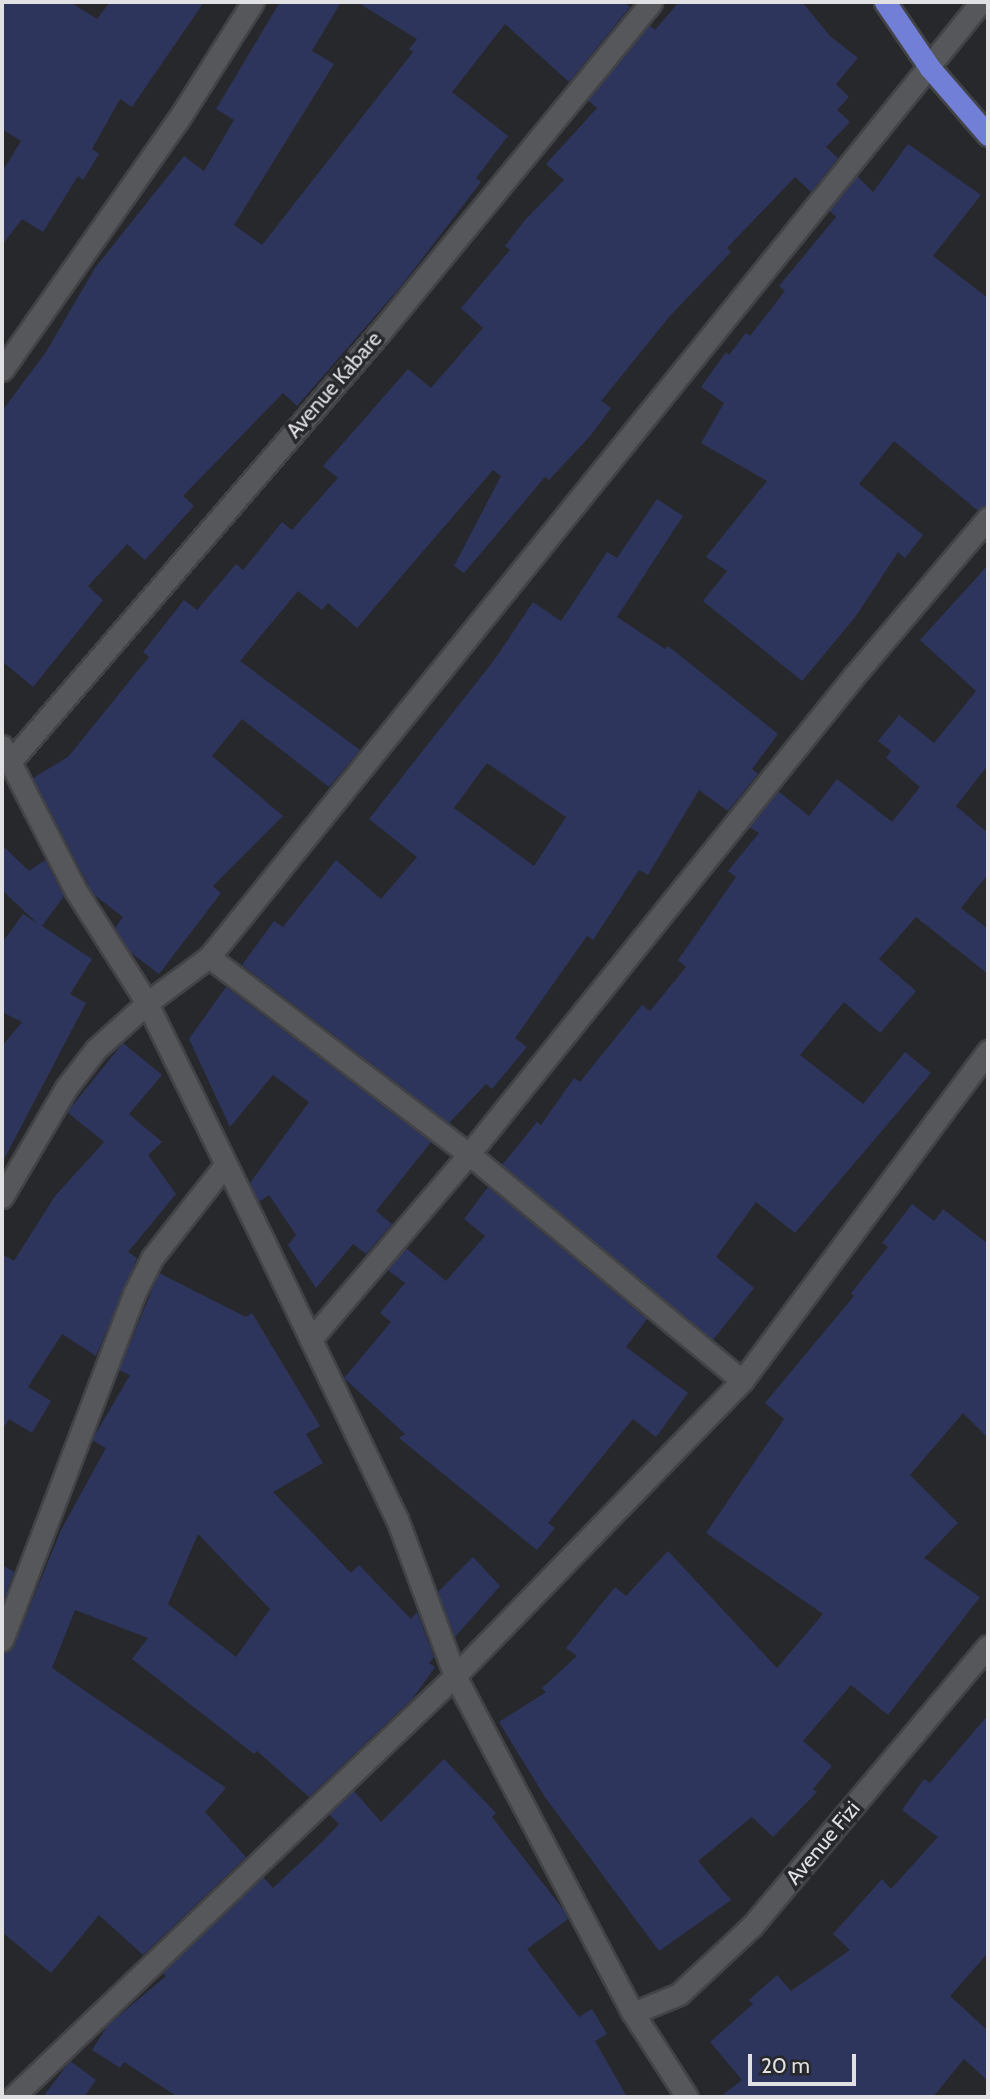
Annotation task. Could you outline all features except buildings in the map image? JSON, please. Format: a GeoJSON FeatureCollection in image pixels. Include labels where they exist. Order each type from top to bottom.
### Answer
{"type":"FeatureCollection","features":[{"type":"Feature","properties":{"kind":"highway"},"geometry":{"type":"LineString","coordinates":[[885,2],[930,68],[988,135]]}},
{"type":"Feature","properties":{"kind":"street"},"geometry":{"type":"LineString","coordinates":[[2,370],[178,120],[253,2]]}},
{"type":"Feature","properties":{"kind":"street","name":"Avenue Kabare"},"geometry":{"type":"LineString","coordinates":[[5,754],[382,330],[651,2]]}},
{"type":"Feature","properties":{"kind":"street"},"geometry":{"type":"LineString","coordinates":[[2,1197],[66,1088],[96,1049],[147,1003],[209,957],[981,2]]}},
{"type":"Feature","properties":{"kind":"street"},"geometry":{"type":"LineString","coordinates":[[311,1339],[469,1154],[853,677],[988,519]]}},
{"type":"Feature","properties":{"kind":"street"},"geometry":{"type":"LineString","coordinates":[[5,754],[76,891],[147,1003],[397,1519],[456,1676],[633,2012],[687,2097]]}},
{"type":"Feature","properties":{"kind":"street"},"geometry":{"type":"LineString","coordinates":[[209,957],[469,1154],[742,1381]]}},
{"type":"Feature","properties":{"kind":"street"},"geometry":{"type":"LineString","coordinates":[[13,2097],[456,1676],[742,1381],[988,1051]]}},
{"type":"Feature","properties":{"kind":"street"},"geometry":{"type":"LineString","coordinates":[[2,1640],[134,1294],[152,1258],[225,1165]]}},
{"type":"Feature","properties":{"kind":"street","name":"Avenue Fizi"},"geometry":{"type":"LineString","coordinates":[[633,2012],[679,1994],[752,1926],[988,1646]]}}]}
